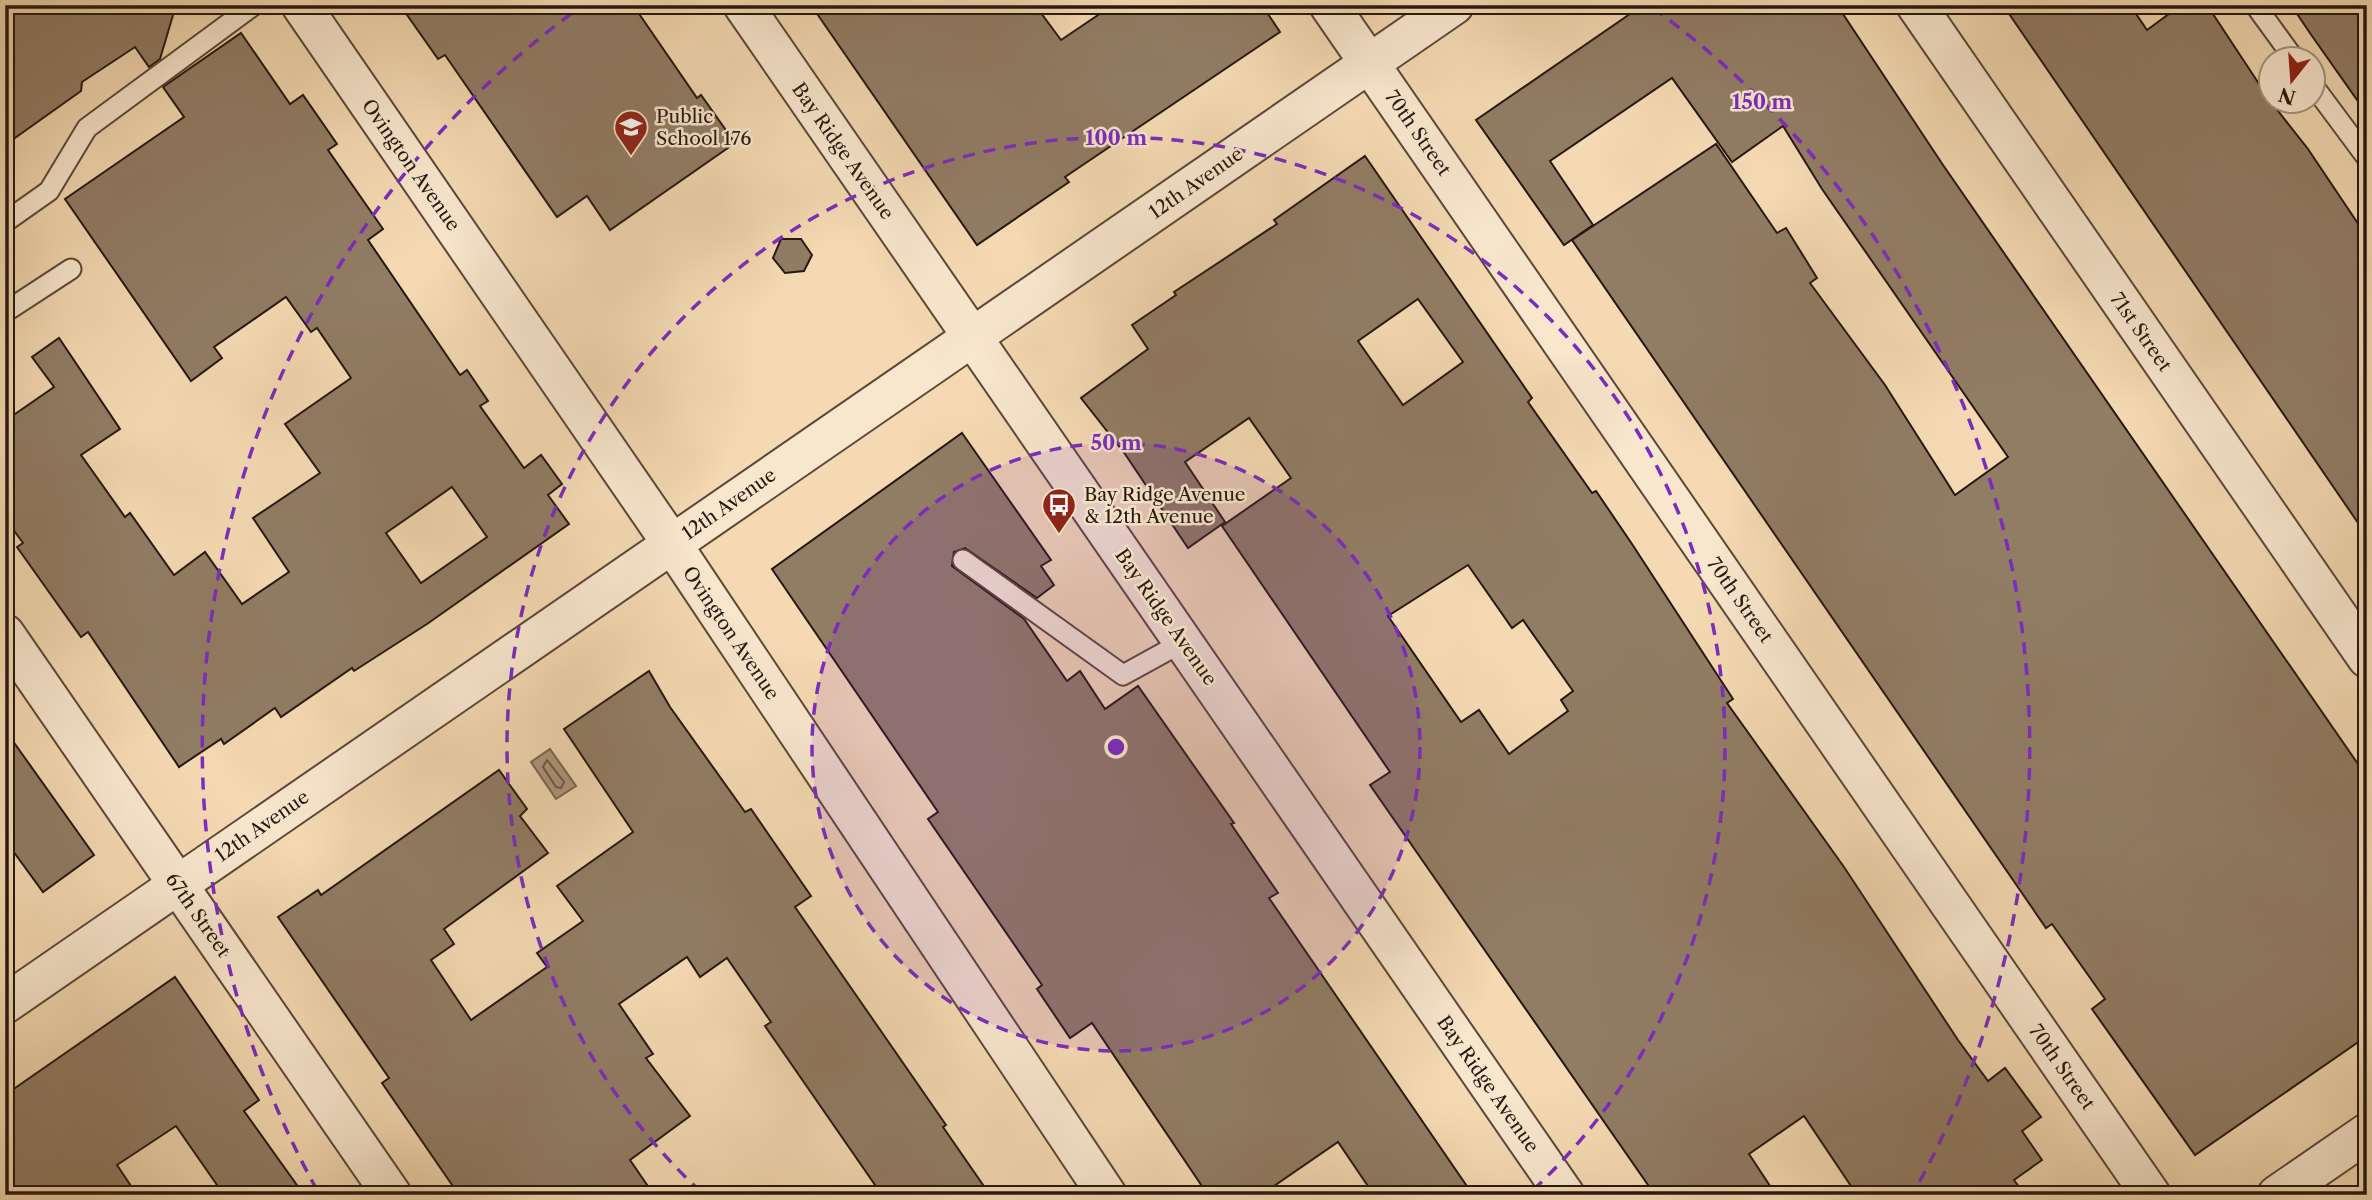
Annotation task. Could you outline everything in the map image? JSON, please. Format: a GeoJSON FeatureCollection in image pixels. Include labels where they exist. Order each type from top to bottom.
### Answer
{"type":"FeatureCollection","features":[{"type":"Feature","properties":{"kind":"street","name":"Ovington Avenue"},"geometry":{"type":"LineString","coordinates":[[301,5],[672,544],[1107,1195]]}},
{"type":"Feature","properties":{"kind":"street","name":"Bay Ridge Avenue"},"geometry":{"type":"LineString","coordinates":[[743,5],[1565,1195]]}},
{"type":"Feature","properties":{"kind":"street","name":"70th Street"},"geometry":{"type":"LineString","coordinates":[[1329,5],[2151,1195]]}},
{"type":"Feature","properties":{"kind":"street","name":"12th Avenue"},"geometry":{"type":"LineString","coordinates":[[5,1004],[1454,5]]}},
{"type":"Feature","properties":{"kind":"street","name":"71st Street"},"geometry":{"type":"LineString","coordinates":[[1916,5],[2367,658]]}},
{"type":"Feature","properties":{"kind":"street","name":"67th Street"},"geometry":{"type":"LineString","coordinates":[[5,634],[392,1195]]}},
{"type":"Feature","properties":{"kind":"street"},"geometry":{"type":"LineString","coordinates":[[2277,1195],[2367,1133]]}},
{"type":"Feature","properties":{"kind":"lane"},"geometry":{"type":"LineString","coordinates":[[5,222],[49,191],[87,128],[254,5]]}},
{"type":"Feature","properties":{"kind":"lane"},"geometry":{"type":"LineString","coordinates":[[2255,5],[2285,46]]}},
{"type":"Feature","properties":{"kind":"lane"},"geometry":{"type":"LineString","coordinates":[[2326,103],[2367,158]]}},
{"type":"Feature","properties":{"kind":"lane"},"geometry":{"type":"LineString","coordinates":[[5,312],[71,269]]}},
{"type":"Feature","properties":{"kind":"lane"},"geometry":{"type":"LineString","coordinates":[[964,560],[1124,675],[1183,642]]}},
{"type":"Feature","properties":{"kind":"water"},"geometry":{"type":"Polygon","coordinates":[[[550,749],[576,786],[556,799],[531,762],[550,749]]]}},
{"type":"Feature","properties":{"kind":"building"},"geometry":{"type":"Polygon","coordinates":[[[5,5],[176,5],[160,59],[149,67],[135,47],[82,82],[81,91],[5,145],[5,5]]]}},
{"type":"Feature","properties":{"kind":"building"},"geometry":{"type":"Polygon","coordinates":[[[400,5],[633,5],[697,98],[701,95],[735,143],[610,230],[587,196],[557,217],[445,55],[438,59],[400,5]]]}},
{"type":"Feature","properties":{"kind":"building"},"geometry":{"type":"Polygon","coordinates":[[[811,5],[1035,5],[1061,40],[1113,5],[1262,5],[1280,32],[1065,177],[1069,182],[977,245],[811,5]]]}},
{"type":"Feature","properties":{"kind":"building"},"geometry":{"type":"Polygon","coordinates":[[[1643,5],[1837,5],[1943,165],[2367,777],[2367,1036],[2195,1155],[2092,1009],[2105,999],[2052,924],[2046,928],[1572,240],[1716,144],[1777,233],[1786,228],[1817,278],[1810,283],[1885,385],[1955,495],[2008,457],[1822,189],[1783,126],[1732,162],[1672,78],[1550,161],[1593,225],[1564,245],[1476,120],[1643,5]]]}},
{"type":"Feature","properties":{"kind":"building"},"geometry":{"type":"Polygon","coordinates":[[[2003,5],[2130,5],[2147,30],[2181,5],[2207,5],[2256,79],[2256,116],[2282,116],[2308,149],[2367,237],[2367,536],[2003,5]]]}},
{"type":"Feature","properties":{"kind":"building"},"geometry":{"type":"Polygon","coordinates":[[[2291,5],[2367,5],[2367,114],[2326,56],[2326,46],[2319,46],[2291,5]]]}},
{"type":"Feature","properties":{"kind":"building"},"geometry":{"type":"Polygon","coordinates":[[[241,33],[290,104],[303,95],[337,144],[328,150],[383,229],[368,240],[460,375],[467,370],[488,401],[480,406],[524,468],[541,455],[562,484],[548,495],[569,524],[427,624],[354,671],[352,668],[281,717],[275,708],[224,744],[221,739],[179,767],[88,632],[81,637],[17,547],[23,543],[7,521],[14,516],[5,504],[5,421],[54,387],[32,357],[59,338],[120,429],[81,455],[125,517],[130,513],[174,575],[205,552],[242,604],[289,572],[253,518],[320,473],[285,424],[351,378],[317,328],[311,332],[286,297],[214,347],[222,358],[191,381],[65,199],[184,117],[163,87],[241,33]],[[452,487],[386,533],[421,583],[487,537],[452,487]]]}},
{"type":"Feature","properties":{"kind":"building"},"geometry":{"type":"Polygon","coordinates":[[[1365,156],[1532,398],[1528,402],[1592,493],[1596,491],[1632,544],[1733,699],[1727,703],[1844,867],[1958,1040],[1988,1081],[2005,1068],[2041,1117],[2022,1131],[2042,1160],[2014,1180],[2025,1195],[1857,1195],[1804,1116],[1749,1154],[1776,1195],[1655,1195],[1370,785],[1390,772],[1222,526],[1291,478],[1249,418],[1185,462],[1225,522],[1188,548],[1125,454],[1081,398],[1148,349],[1132,325],[1176,295],[1174,292],[1277,224],[1274,220],[1365,156]],[[1418,299],[1358,341],[1403,405],[1463,362],[1418,299]],[[1468,565],[1388,616],[1461,722],[1479,710],[1509,754],[1568,711],[1561,700],[1573,691],[1523,620],[1512,628],[1468,565]]]}},
{"type":"Feature","properties":{"kind":"building"},"geometry":{"type":"Polygon","coordinates":[[[781,239],[801,239],[812,255],[804,271],[785,273],[773,258],[781,239]]]}},
{"type":"Feature","properties":{"kind":"building"},"geometry":{"type":"Polygon","coordinates":[[[962,433],[1051,560],[1041,566],[1054,585],[1037,598],[965,548],[954,552],[952,566],[1024,619],[1067,681],[1080,671],[1105,709],[1138,686],[1234,823],[1231,824],[1278,893],[1269,898],[1473,1195],[1374,1195],[1338,1142],[1261,1195],[1208,1195],[1092,1023],[1070,1038],[1037,989],[1042,985],[928,819],[938,812],[772,569],[962,433]]]}},
{"type":"Feature","properties":{"kind":"building"},"geometry":{"type":"Polygon","coordinates":[[[649,671],[670,707],[745,812],[751,809],[811,896],[795,907],[946,1125],[943,1127],[990,1195],[882,1195],[765,1026],[771,1022],[727,958],[700,977],[687,957],[619,1004],[653,1054],[646,1058],[690,1116],[630,1160],[654,1195],[459,1195],[382,1083],[389,1078],[278,917],[318,890],[321,895],[499,770],[527,809],[520,816],[548,853],[444,929],[454,944],[431,960],[471,1020],[547,967],[537,953],[583,921],[557,886],[633,832],[564,729],[649,671]]]}},
{"type":"Feature","properties":{"kind":"building"},"geometry":{"type":"Polygon","coordinates":[[[5,730],[94,855],[43,892],[5,840],[5,730]]]}},
{"type":"Feature","properties":{"kind":"building"},"geometry":{"type":"Polygon","coordinates":[[[175,977],[259,1100],[244,1111],[304,1195],[224,1195],[176,1126],[117,1165],[137,1195],[5,1195],[5,1095],[175,977]]]}},
{"type":"Feature","properties":{"kind":"place","name":"Public School 176"},"geometry":{"type":"Point","coordinates":[631,157]}},
{"type":"Feature","properties":{"kind":"place","name":"Bay Ridge Avenue & 12th Avenue"},"geometry":{"type":"Point","coordinates":[1059,535]}}]}
